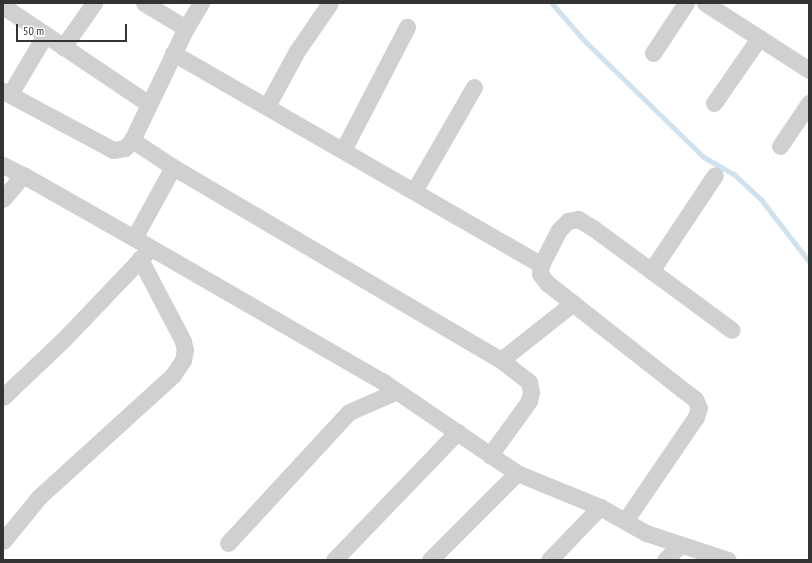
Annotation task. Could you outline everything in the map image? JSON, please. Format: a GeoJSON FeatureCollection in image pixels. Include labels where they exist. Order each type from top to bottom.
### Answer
{"type":"FeatureCollection","features":[{"type":"Feature","properties":{"kind":"street"},"geometry":{"type":"LineString","coordinates":[[63,47],[94,3]]}},
{"type":"Feature","properties":{"kind":"street"},"geometry":{"type":"LineString","coordinates":[[144,3],[186,28]]}},
{"type":"Feature","properties":{"kind":"street"},"geometry":{"type":"LineString","coordinates":[[45,35],[6,92],[114,150],[125,148],[132,140],[173,53],[201,3]]}},
{"type":"Feature","properties":{"kind":"street"},"geometry":{"type":"LineString","coordinates":[[267,106],[297,51],[330,3]]}},
{"type":"Feature","properties":{"kind":"street"},"geometry":{"type":"LineString","coordinates":[[653,53],[686,3]]}},
{"type":"Feature","properties":{"kind":"street"},"geometry":{"type":"LineString","coordinates":[[705,3],[809,70]]}},
{"type":"Feature","properties":{"kind":"street"},"geometry":{"type":"LineString","coordinates":[[3,6],[149,104]]}},
{"type":"Feature","properties":{"kind":"street"},"geometry":{"type":"LineString","coordinates":[[343,150],[407,27]]}},
{"type":"Feature","properties":{"kind":"street"},"geometry":{"type":"LineString","coordinates":[[714,103],[759,38]]}},
{"type":"Feature","properties":{"kind":"street"},"geometry":{"type":"LineString","coordinates":[[173,53],[541,265]]}},
{"type":"Feature","properties":{"kind":"street"},"geometry":{"type":"LineString","coordinates":[[414,191],[474,87]]}},
{"type":"Feature","properties":{"kind":"street"},"geometry":{"type":"LineString","coordinates":[[780,146],[809,103]]}},
{"type":"Feature","properties":{"kind":"street"},"geometry":{"type":"LineString","coordinates":[[132,140],[173,167],[501,360],[529,382],[531,392],[529,401],[490,455]]}},
{"type":"Feature","properties":{"kind":"street"},"geometry":{"type":"LineString","coordinates":[[3,165],[134,238],[145,253],[185,350],[183,360],[173,375],[39,497],[3,541]]}},
{"type":"Feature","properties":{"kind":"street"},"geometry":{"type":"LineString","coordinates":[[134,238],[173,167]]}},
{"type":"Feature","properties":{"kind":"street"},"geometry":{"type":"LineString","coordinates":[[651,271],[716,174]]}},
{"type":"Feature","properties":{"kind":"street"},"geometry":{"type":"LineString","coordinates":[[3,199],[23,175]]}},
{"type":"Feature","properties":{"kind":"street"},"geometry":{"type":"LineString","coordinates":[[625,521],[696,417],[699,408],[695,400],[683,390],[547,283],[540,274],[541,265],[559,230],[568,221],[578,219],[732,330]]}},
{"type":"Feature","properties":{"kind":"street"},"geometry":{"type":"LineString","coordinates":[[145,253],[397,391],[517,473],[600,507],[646,533],[679,546],[701,549],[728,560]]}},
{"type":"Feature","properties":{"kind":"street"},"geometry":{"type":"LineString","coordinates":[[3,397],[64,339],[145,253]]}},
{"type":"Feature","properties":{"kind":"street"},"geometry":{"type":"LineString","coordinates":[[501,360],[573,303]]}},
{"type":"Feature","properties":{"kind":"street"},"geometry":{"type":"LineString","coordinates":[[228,543],[349,412],[397,391]]}},
{"type":"Feature","properties":{"kind":"street"},"geometry":{"type":"LineString","coordinates":[[334,560],[457,432]]}},
{"type":"Feature","properties":{"kind":"street"},"geometry":{"type":"LineString","coordinates":[[430,560],[517,473]]}},
{"type":"Feature","properties":{"kind":"street"},"geometry":{"type":"LineString","coordinates":[[549,560],[600,507]]}},
{"type":"Feature","properties":{"kind":"street"},"geometry":{"type":"LineString","coordinates":[[665,560],[679,546]]}},
{"type":"Feature","properties":{"kind":"waterway"},"geometry":{"type":"LineString","coordinates":[[552,3],[585,41],[704,157],[734,174],[761,199],[809,261]]}}]}
